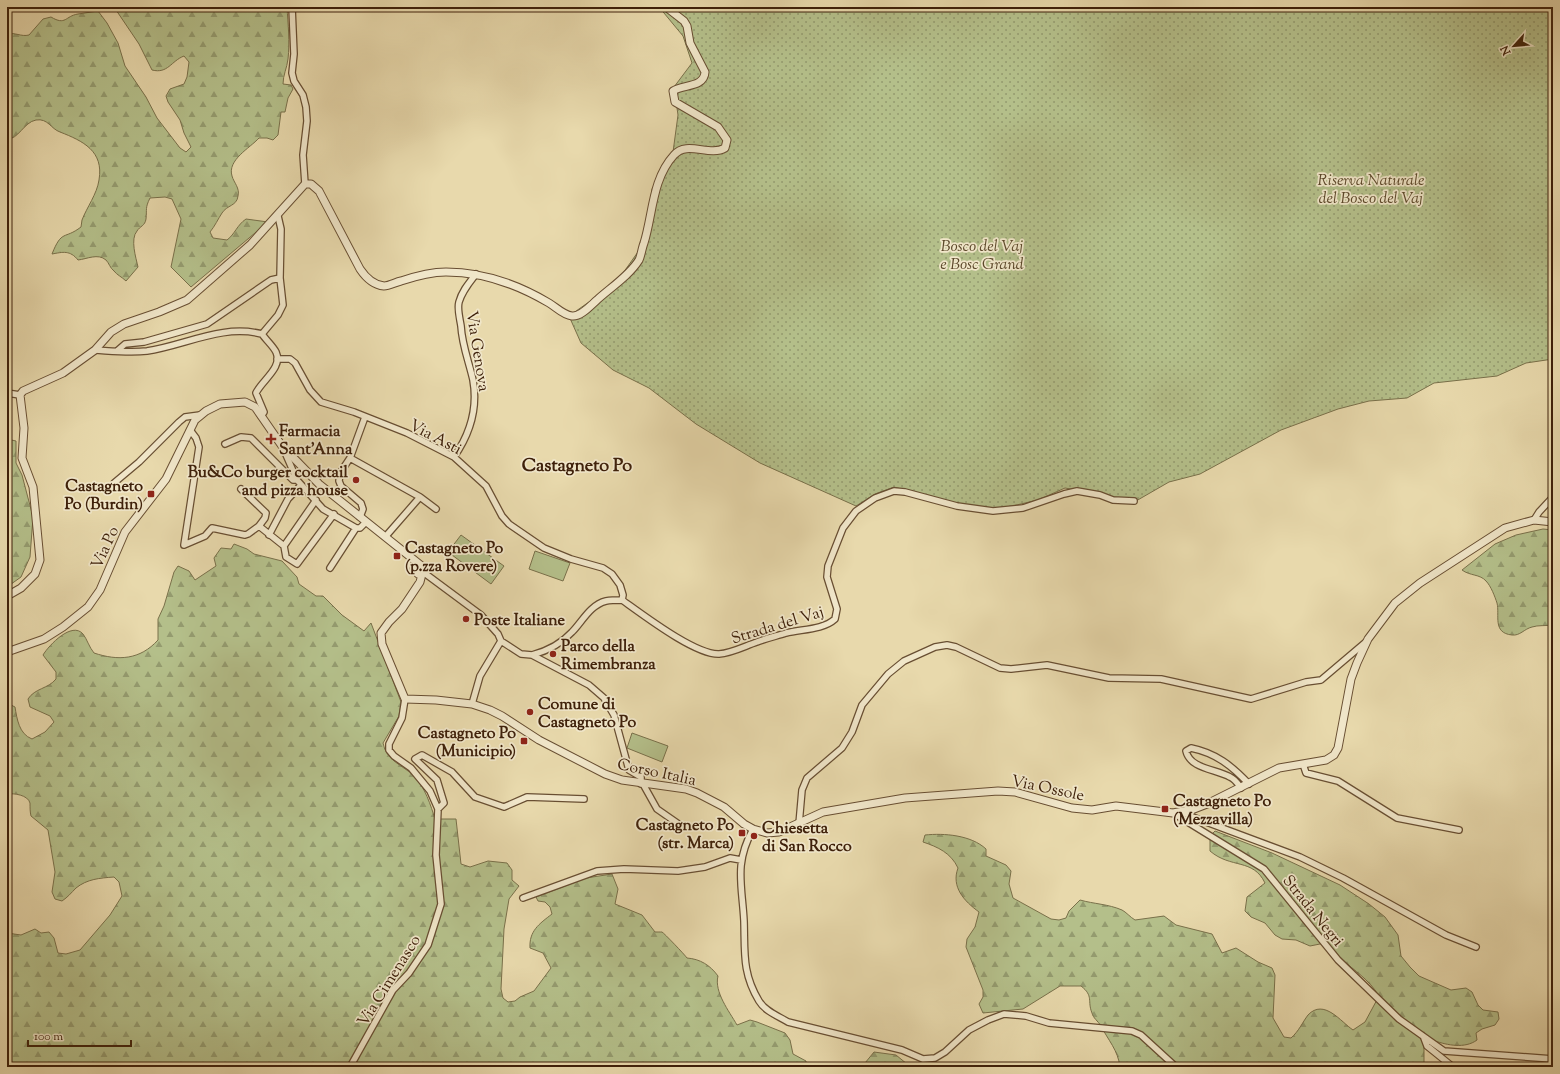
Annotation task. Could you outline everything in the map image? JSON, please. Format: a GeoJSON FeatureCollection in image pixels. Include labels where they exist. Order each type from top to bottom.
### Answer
{"type":"FeatureCollection","features":[{"type":"Feature","properties":{"kind":"street"},"geometry":{"type":"LineString","coordinates":[[7,596],[21,588],[35,574],[40,560],[33,488],[22,458],[24,428],[20,395],[22,391],[62,373],[95,350],[111,332],[124,324],[159,312],[187,300],[250,245],[278,216],[305,184],[303,155],[307,121],[306,107],[303,95],[294,81],[292,73],[294,54],[292,7]]}},
{"type":"Feature","properties":{"kind":"street"},"geometry":{"type":"LineString","coordinates":[[305,184],[311,184],[319,190],[360,269],[373,283],[384,286],[433,272],[463,272],[476,274],[500,279],[549,303],[563,313],[573,316],[578,315],[627,274],[639,260],[659,180],[674,155],[680,150],[687,148],[718,152],[725,148],[727,140],[718,127],[675,102],[673,91],[701,81],[705,77],[705,72],[690,43],[687,26],[684,21],[666,7]]}},
{"type":"Feature","properties":{"kind":"street"},"geometry":{"type":"LineString","coordinates":[[262,334],[278,315],[283,305],[280,278],[281,229],[278,216]]}},
{"type":"Feature","properties":{"kind":"street","name":"Via Genova"},"geometry":{"type":"LineString","coordinates":[[454,457],[470,430],[474,404],[473,381],[462,335],[458,304],[466,286],[476,274]]}},
{"type":"Feature","properties":{"kind":"street"},"geometry":{"type":"LineString","coordinates":[[117,351],[125,344],[144,342],[207,324],[271,280],[280,278]]}},
{"type":"Feature","properties":{"kind":"street"},"geometry":{"type":"LineString","coordinates":[[95,350],[148,350],[206,335],[242,331],[262,334],[276,352],[277,359],[276,367],[256,393],[264,412],[261,416]]}},
{"type":"Feature","properties":{"kind":"street","name":"Via Asti"},"geometry":{"type":"LineString","coordinates":[[277,359],[290,359],[295,363],[310,390],[321,402],[407,433],[454,457],[486,486],[502,516],[509,524],[544,548],[571,559],[603,568],[612,574],[620,585],[623,595],[622,600]]}},
{"type":"Feature","properties":{"kind":"street"},"geometry":{"type":"LineString","coordinates":[[7,393],[20,395]]}},
{"type":"Feature","properties":{"kind":"street"},"geometry":{"type":"LineString","coordinates":[[114,483],[139,462],[179,422],[190,416],[198,417],[220,404],[245,402],[255,408],[282,446],[319,484],[363,520],[386,536],[406,554],[419,571],[481,615],[498,634],[501,641],[521,654],[532,655],[544,652],[558,644],[572,633],[587,614],[597,605],[606,601],[622,600]]}},
{"type":"Feature","properties":{"kind":"street","name":"Via Po"},"geometry":{"type":"LineString","coordinates":[[7,652],[44,639],[63,627],[88,607],[100,590],[125,532],[166,479],[198,417]]}},
{"type":"Feature","properties":{"kind":"street"},"geometry":{"type":"LineString","coordinates":[[330,568],[356,528],[360,528],[363,520],[363,509],[361,504],[341,486],[339,481],[340,473],[350,458],[365,417]]}},
{"type":"Feature","properties":{"kind":"street"},"geometry":{"type":"LineString","coordinates":[[190,430],[196,438],[199,447],[184,545],[204,536],[212,528],[245,535],[259,526],[266,513],[241,489]]}},
{"type":"Feature","properties":{"kind":"street"},"geometry":{"type":"LineString","coordinates":[[225,444],[241,437],[250,438],[293,480],[299,482]]}},
{"type":"Feature","properties":{"kind":"street"},"geometry":{"type":"LineString","coordinates":[[282,446],[299,482],[323,509],[356,528]]}},
{"type":"Feature","properties":{"kind":"street"},"geometry":{"type":"LineString","coordinates":[[350,458],[420,497],[436,508]]}},
{"type":"Feature","properties":{"kind":"street"},"geometry":{"type":"LineString","coordinates":[[270,535],[288,499],[299,482]]}},
{"type":"Feature","properties":{"kind":"street","name":"Strada del Vaj"},"geometry":{"type":"LineString","coordinates":[[622,600],[657,626],[691,644],[717,654],[727,653],[801,629],[825,626],[835,619],[837,609],[827,577],[828,566],[843,528],[856,510],[875,498],[894,491],[905,492],[957,506],[993,512],[1024,508],[1077,491],[1100,495],[1113,500],[1134,501]]}},
{"type":"Feature","properties":{"kind":"street"},"geometry":{"type":"LineString","coordinates":[[386,536],[420,497]]}},
{"type":"Feature","properties":{"kind":"street"},"geometry":{"type":"LineString","coordinates":[[1534,520],[1539,512],[1553,497]]}},
{"type":"Feature","properties":{"kind":"street"},"geometry":{"type":"LineString","coordinates":[[284,546],[316,500]]}},
{"type":"Feature","properties":{"kind":"street"},"geometry":{"type":"LineString","coordinates":[[259,526],[284,546],[286,557],[297,564],[334,514]]}},
{"type":"Feature","properties":{"kind":"street","name":"Via Ossole"},"geometry":{"type":"LineString","coordinates":[[753,829],[766,833],[779,832],[823,812],[905,798],[998,791],[1015,792],[1072,808],[1092,810],[1116,806],[1173,813],[1207,804],[1279,768],[1330,758],[1338,748],[1342,735],[1351,679],[1368,639],[1395,603],[1420,584],[1498,532],[1512,525],[1534,520],[1553,522]]}},
{"type":"Feature","properties":{"kind":"street"},"geometry":{"type":"LineString","coordinates":[[405,699],[399,688],[381,638],[383,629],[402,609],[415,586],[419,571]]}},
{"type":"Feature","properties":{"kind":"street"},"geometry":{"type":"LineString","coordinates":[[799,824],[802,790],[807,778],[842,748],[852,732],[862,705],[888,674],[904,661],[935,647],[947,645],[956,647],[1000,668],[1011,669],[1047,665],[1109,678],[1161,679],[1251,699],[1306,682],[1321,680],[1368,639]]}},
{"type":"Feature","properties":{"kind":"street"},"geometry":{"type":"LineString","coordinates":[[472,704],[480,676],[501,641]]}},
{"type":"Feature","properties":{"kind":"street"},"geometry":{"type":"LineString","coordinates":[[532,655],[589,685],[604,698],[614,716],[630,770],[641,777],[642,784],[657,809],[680,825]]}},
{"type":"Feature","properties":{"kind":"street","name":"Corso Italia"},"geometry":{"type":"LineString","coordinates":[[405,699],[436,700],[472,704],[502,716],[538,740],[605,774],[622,780],[686,789],[697,793],[724,807],[734,817],[753,829]]}},
{"type":"Feature","properties":{"kind":"street","name":"Via Cimenasco"},"geometry":{"type":"LineString","coordinates":[[350,1067],[393,990],[409,973],[428,945],[441,904],[436,855],[438,809],[430,790],[411,768],[394,756],[389,750],[389,744],[402,718],[405,699]]}},
{"type":"Feature","properties":{"kind":"street"},"geometry":{"type":"LineString","coordinates":[[1241,788],[1229,776],[1204,767],[1191,760],[1186,751],[1191,748],[1222,759],[1249,784]]}},
{"type":"Feature","properties":{"kind":"street","name":"Via Cimenasco"},"geometry":{"type":"LineString","coordinates":[[438,809],[444,804],[438,780],[415,759],[422,755],[452,772],[475,797],[504,807],[527,797],[584,799]]}},
{"type":"Feature","properties":{"kind":"street"},"geometry":{"type":"LineString","coordinates":[[1303,764],[1306,773],[1309,775],[1338,782],[1397,818],[1459,830]]}},
{"type":"Feature","properties":{"kind":"street"},"geometry":{"type":"LineString","coordinates":[[1182,811],[1190,816],[1300,857],[1343,878],[1446,935],[1476,947]]}},
{"type":"Feature","properties":{"kind":"street","name":"Strada Negri"},"geometry":{"type":"LineString","coordinates":[[1173,813],[1264,869],[1338,960],[1399,1019],[1444,1051],[1553,1059]]}},
{"type":"Feature","properties":{"kind":"street"},"geometry":{"type":"LineString","coordinates":[[753,829],[746,841],[741,860],[739,886],[743,916],[745,965],[748,978],[760,1002],[765,1008],[788,1022],[902,1050],[923,1059],[935,1058],[945,1052],[969,1030],[988,1020],[1004,1014],[1026,1016],[1049,1023],[1132,1031],[1141,1035],[1176,1067]]}},
{"type":"Feature","properties":{"kind":"street"},"geometry":{"type":"LineString","coordinates":[[523,898],[597,872],[624,868],[678,871],[705,867],[730,858],[741,860]]}},
{"type":"Feature","properties":{"kind":"street","name":"Strada Negri"},"geometry":{"type":"LineString","coordinates":[[1424,1038],[1427,1046],[1453,1067]]}},
{"type":"Feature","properties":{"kind":"green space"},"geometry":{"type":"Polygon","coordinates":[[[114,7],[287,7],[289,53],[283,84],[291,85],[293,89],[288,98],[285,112],[281,112],[278,135],[273,140],[259,138],[236,160],[231,170],[238,190],[236,202],[224,210],[210,232],[213,238],[227,240],[246,219],[268,222],[191,287],[171,267],[181,219],[172,199],[165,197],[150,198],[148,201],[144,225],[137,231],[134,239],[134,249],[138,267],[126,281],[111,268],[107,261],[103,258],[92,257],[78,260],[69,253],[63,252],[52,254],[55,246],[61,238],[81,227],[82,220],[94,195],[99,180],[100,170],[95,154],[84,143],[57,131],[46,122],[40,120],[32,121],[14,137],[7,139],[7,34],[29,35],[43,19],[51,17],[56,20],[63,21],[74,15],[98,11],[107,23],[118,43],[125,66],[146,97],[157,118],[180,148],[186,152],[191,147],[184,133],[180,120],[168,102],[166,96],[170,89],[184,84],[187,77],[189,62],[184,56],[166,69],[157,71],[152,70],[139,44],[114,7]]]}},
{"type":"Feature","properties":{"kind":"green space","name":"Bosco del Vaj e Bosc Grand"},"geometry":{"type":"Polygon","coordinates":[[[659,7],[1553,7],[1553,359],[1526,363],[1497,376],[1434,383],[1407,398],[1369,401],[1338,409],[1281,430],[1200,474],[1169,482],[1136,501],[1065,488],[1038,500],[995,510],[954,503],[894,487],[875,494],[856,506],[760,463],[696,424],[649,388],[613,370],[581,343],[569,316],[596,297],[621,276],[640,249],[648,222],[652,189],[673,152],[678,115],[674,87],[692,63],[683,36],[659,7]]]}},
{"type":"Feature","properties":{"kind":"green space"},"geometry":{"type":"Polygon","coordinates":[[[7,439],[16,441],[16,463],[22,475],[33,517],[30,557],[21,577],[7,587],[7,439]]]}},
{"type":"Feature","properties":{"kind":"green space"},"geometry":{"type":"Polygon","coordinates":[[[1543,529],[1553,530],[1553,625],[1534,626],[1515,635],[1506,634],[1499,627],[1497,603],[1488,583],[1481,577],[1462,570],[1495,544],[1516,535],[1543,529]]]}},
{"type":"Feature","properties":{"kind":"green space"},"geometry":{"type":"Polygon","coordinates":[[[461,535],[504,566],[491,584],[448,552],[461,535]]]}},
{"type":"Feature","properties":{"kind":"green space"},"geometry":{"type":"Polygon","coordinates":[[[234,544],[247,549],[254,554],[282,561],[297,577],[299,584],[316,596],[323,596],[342,615],[364,631],[371,623],[401,702],[399,716],[383,743],[385,749],[391,758],[418,780],[432,808],[435,819],[456,819],[461,864],[470,867],[488,861],[507,863],[512,870],[512,880],[519,886],[509,899],[504,929],[501,989],[503,998],[508,1002],[515,1001],[520,997],[534,991],[551,968],[543,953],[530,948],[533,932],[552,914],[550,907],[545,902],[538,901],[536,897],[586,878],[612,874],[618,889],[615,904],[642,915],[655,932],[662,932],[687,958],[700,961],[712,969],[718,976],[717,982],[720,995],[737,1025],[750,1020],[785,1033],[790,1040],[793,1054],[806,1061],[806,1067],[7,1067],[7,933],[21,935],[35,929],[41,933],[49,932],[54,938],[58,953],[66,954],[80,950],[110,915],[122,896],[119,882],[114,877],[89,881],[80,885],[62,901],[55,899],[52,892],[55,872],[48,830],[31,816],[30,803],[27,798],[17,794],[7,794],[7,703],[15,707],[19,726],[24,734],[32,739],[45,732],[54,722],[50,716],[30,707],[28,699],[31,695],[49,685],[56,679],[56,672],[43,655],[55,641],[67,632],[73,630],[83,634],[94,653],[103,656],[120,658],[144,652],[158,640],[158,619],[164,606],[174,572],[178,566],[189,571],[195,580],[216,566],[214,558],[221,548],[231,549],[234,544]]]}},
{"type":"Feature","properties":{"kind":"green space"},"geometry":{"type":"Polygon","coordinates":[[[535,551],[570,563],[563,581],[529,569],[535,551]]]}},
{"type":"Feature","properties":{"kind":"green space"},"geometry":{"type":"Polygon","coordinates":[[[632,733],[668,746],[662,762],[627,748],[632,733]]]}},
{"type":"Feature","properties":{"kind":"green space"},"geometry":{"type":"Polygon","coordinates":[[[1215,831],[1272,853],[1340,885],[1369,904],[1385,917],[1398,935],[1401,956],[1419,976],[1451,990],[1466,988],[1472,992],[1478,1005],[1483,1010],[1498,1012],[1499,1019],[1495,1025],[1482,1029],[1476,1033],[1477,1040],[1467,1045],[1450,1045],[1435,1041],[1424,1047],[1424,1067],[1120,1067],[1115,1050],[1101,1026],[1094,1018],[1088,993],[1081,986],[1060,986],[1023,1009],[983,1013],[979,1004],[983,997],[983,990],[966,947],[967,939],[975,927],[979,912],[968,903],[960,893],[956,881],[958,868],[952,858],[944,851],[923,842],[925,835],[940,834],[957,836],[980,844],[986,849],[986,856],[1006,865],[1011,871],[1009,884],[1013,898],[1051,919],[1059,920],[1066,918],[1069,911],[1080,900],[1117,908],[1124,911],[1135,920],[1164,916],[1176,925],[1212,934],[1222,953],[1236,948],[1258,962],[1272,968],[1275,975],[1273,1018],[1284,1037],[1291,1038],[1308,1015],[1314,1010],[1326,1010],[1332,1013],[1353,1030],[1365,1022],[1379,996],[1375,990],[1325,943],[1310,946],[1296,940],[1282,939],[1275,935],[1265,923],[1251,917],[1245,911],[1247,897],[1265,883],[1260,875],[1254,870],[1218,857],[1210,851],[1210,836],[1215,831]]]}},
{"type":"Feature","properties":{"kind":"green space"},"geometry":{"type":"Polygon","coordinates":[[[874,1052],[896,1055],[907,1064],[908,1067],[858,1067],[865,1063],[874,1052]]]}},
{"type":"Feature","properties":{"kind":"place","name":"Farmacia Sant'Anna"},"geometry":{"type":"Point","coordinates":[271,439]}},
{"type":"Feature","properties":{"kind":"place","name":"Bu&Co burger cocktail and pizza house"},"geometry":{"type":"Point","coordinates":[356,480]}},
{"type":"Feature","properties":{"kind":"place","name":"Castagneto Po (Burdin)"},"geometry":{"type":"Point","coordinates":[151,494]}},
{"type":"Feature","properties":{"kind":"place","name":"Castagneto Po (p.zza Rovere)"},"geometry":{"type":"Point","coordinates":[397,556]}},
{"type":"Feature","properties":{"kind":"place","name":"Poste Italiane"},"geometry":{"type":"Point","coordinates":[466,619]}},
{"type":"Feature","properties":{"kind":"place","name":"Parco della Rimembranza"},"geometry":{"type":"Point","coordinates":[553,654]}},
{"type":"Feature","properties":{"kind":"place","name":"Comune di Castagneto Po"},"geometry":{"type":"Point","coordinates":[530,712]}},
{"type":"Feature","properties":{"kind":"place","name":"Castagneto Po (Municipio)"},"geometry":{"type":"Point","coordinates":[524,741]}},
{"type":"Feature","properties":{"kind":"place","name":"Castagneto Po (Mezzavilla)"},"geometry":{"type":"Point","coordinates":[1165,809]}},
{"type":"Feature","properties":{"kind":"place","name":"Castagneto Po (str. Marca)"},"geometry":{"type":"Point","coordinates":[742,833]}},
{"type":"Feature","properties":{"kind":"place","name":"Chiesetta di San Rocco"},"geometry":{"type":"Point","coordinates":[754,836]}},
{"type":"Feature","properties":{"kind":"district","name":"Castagneto Po"},"geometry":{"type":"Point","coordinates":[577,465]}},
{"type":"Feature","properties":{"kind":"park label","name":"Riserva Naturale del Bosco del Vaj"},"geometry":{"type":"Point","coordinates":[1371,188]}}]}
